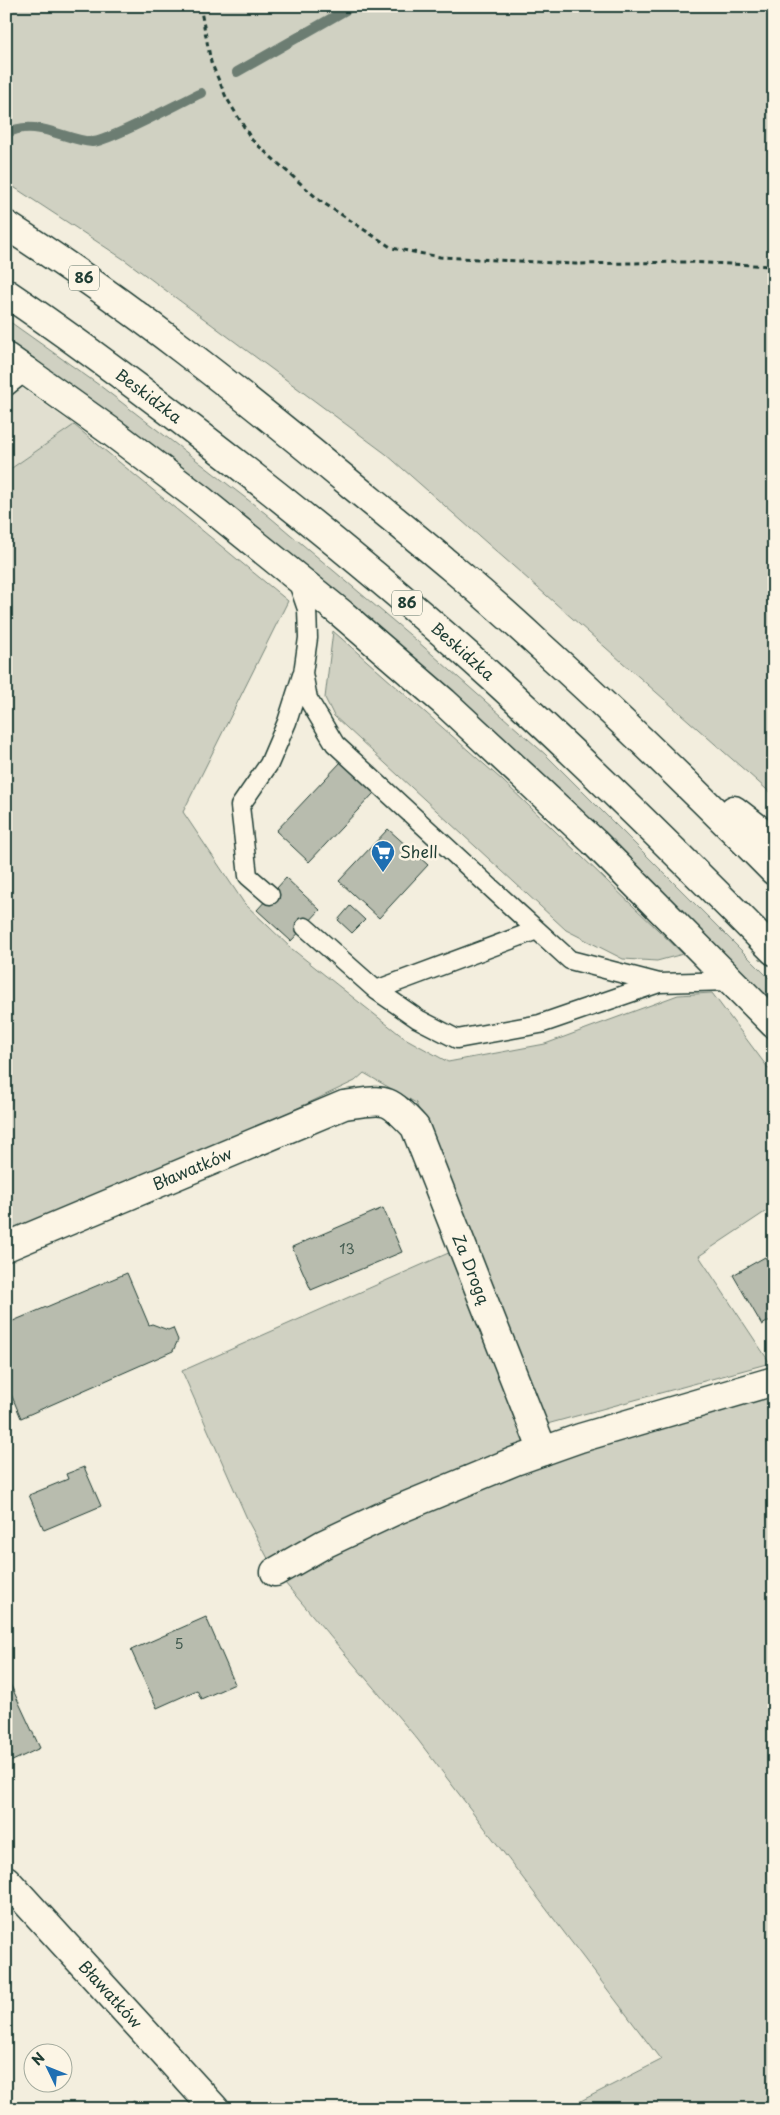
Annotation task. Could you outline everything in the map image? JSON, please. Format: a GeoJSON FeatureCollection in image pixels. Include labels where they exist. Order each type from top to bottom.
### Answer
{"type":"FeatureCollection","features":[{"type":"Feature","properties":{"kind":"street","name":"86"},"geometry":{"type":"LineString","coordinates":[[6,225],[49,252],[160,333],[329,465],[532,638],[642,739],[774,871]]}},
{"type":"Feature","properties":{"kind":"street","name":"Beskidzka"},"geometry":{"type":"LineString","coordinates":[[6,293],[126,378],[383,582],[492,677],[602,780],[774,951]]}},
{"type":"Feature","properties":{"kind":"street"},"geometry":{"type":"LineString","coordinates":[[13,372],[137,451],[200,499],[342,614],[444,702],[594,842],[774,1024]]}},
{"type":"Feature","properties":{"kind":"street"},"geometry":{"type":"LineString","coordinates":[[642,739],[774,841]]}},
{"type":"Feature","properties":{"kind":"street","name":"Bławatków"},"geometry":{"type":"LineString","coordinates":[[6,1247],[344,1105],[382,1100]]}},
{"type":"Feature","properties":{"kind":"street","name":"Za Drogą"},"geometry":{"type":"LineString","coordinates":[[382,1100],[396,1107],[415,1127],[543,1451]]}},
{"type":"Feature","properties":{"kind":"street"},"geometry":{"type":"LineString","coordinates":[[275,1572],[324,1544],[392,1512],[543,1451],[580,1438],[774,1381]]}},
{"type":"Feature","properties":{"kind":"street","name":"Bławatków"},"geometry":{"type":"LineString","coordinates":[[6,1880],[215,2109]]}},
{"type":"Feature","properties":{"kind":"lane"},"geometry":{"type":"LineString","coordinates":[[270,895],[248,876],[240,806],[268,764],[287,722],[303,673],[308,638],[308,609],[297,579]]}},
{"type":"Feature","properties":{"kind":"lane"},"geometry":{"type":"LineString","coordinates":[[303,673],[308,699],[335,744],[570,960],[659,983],[732,981]]}},
{"type":"Feature","properties":{"kind":"lane"},"geometry":{"type":"LineString","coordinates":[[305,926],[376,990],[418,1019],[457,1039],[540,1024],[659,983]]}},
{"type":"Feature","properties":{"kind":"lane"},"geometry":{"type":"LineString","coordinates":[[376,990],[537,930]]}},
{"type":"Feature","properties":{"kind":"path"},"geometry":{"type":"LineString","coordinates":[[200,6],[211,62],[226,97],[252,140],[319,200],[392,248],[440,258],[575,264],[686,262],[774,266]]}},
{"type":"Feature","properties":{"kind":"shaded area"},"geometry":{"type":"Polygon","coordinates":[[[6,6],[774,6],[774,796],[386,454],[125,260],[6,182],[6,6]]]}},
{"type":"Feature","properties":{"kind":"shaded area"},"geometry":{"type":"Polygon","coordinates":[[[6,319],[99,385],[265,513],[416,640],[545,754],[774,983],[774,1013],[576,815],[6,345],[6,319]]]}},
{"type":"Feature","properties":{"kind":"shaded area"},"geometry":{"type":"Polygon","coordinates":[[[6,377],[74,425],[6,472],[6,377]]]}},
{"type":"Feature","properties":{"kind":"shaded area"},"geometry":{"type":"Polygon","coordinates":[[[74,425],[288,601],[183,812],[244,903],[292,949],[403,1037],[448,1062],[545,1044],[678,995],[712,993],[774,1076],[774,1206],[699,1256],[770,1363],[547,1424],[416,1103],[364,1073],[355,1081],[6,1246],[6,472],[74,425]]]}},
{"type":"Feature","properties":{"kind":"shaded area"},"geometry":{"type":"Polygon","coordinates":[[[333,631],[502,780],[683,954],[657,961],[623,959],[566,930],[334,716],[325,698],[333,631]]]}},
{"type":"Feature","properties":{"kind":"shaded area"},"geometry":{"type":"Polygon","coordinates":[[[453,1251],[529,1449],[272,1566],[249,1523],[182,1371],[453,1251]]]}},
{"type":"Feature","properties":{"kind":"shaded area"},"geometry":{"type":"Polygon","coordinates":[[[774,1387],[774,2109],[565,2109],[661,2060],[418,1740],[279,1576],[438,1496],[774,1387]]]}},
{"type":"Feature","properties":{"kind":"building"},"geometry":{"type":"Polygon","coordinates":[[[341,762],[374,793],[309,862],[276,831],[341,762]]]}},
{"type":"Feature","properties":{"kind":"building","name":"Shell"},"geometry":{"type":"Polygon","coordinates":[[[388,829],[428,865],[379,918],[339,881],[388,829]]]}},
{"type":"Feature","properties":{"kind":"building"},"geometry":{"type":"Polygon","coordinates":[[[286,878],[320,910],[291,941],[257,910],[286,878]]]}},
{"type":"Feature","properties":{"kind":"building"},"geometry":{"type":"Polygon","coordinates":[[[350,906],[365,920],[352,933],[338,920],[350,906]]]}},
{"type":"Feature","properties":{"kind":"building"},"geometry":{"type":"Polygon","coordinates":[[[383,1208],[402,1252],[311,1290],[292,1247],[383,1208]]]}},
{"type":"Feature","properties":{"kind":"building"},"geometry":{"type":"Polygon","coordinates":[[[765,1257],[774,1272],[774,1318],[762,1325],[733,1275],[765,1257]]]}},
{"type":"Feature","properties":{"kind":"building"},"geometry":{"type":"Polygon","coordinates":[[[127,1273],[149,1325],[152,1324],[168,1330],[173,1328],[178,1340],[173,1351],[21,1418],[6,1382],[6,1324],[127,1273]]]}},
{"type":"Feature","properties":{"kind":"building"},"geometry":{"type":"Polygon","coordinates":[[[84,1467],[101,1506],[44,1530],[29,1495],[68,1479],[66,1474],[84,1467]]]}},
{"type":"Feature","properties":{"kind":"building"},"geometry":{"type":"Polygon","coordinates":[[[206,1617],[235,1684],[201,1699],[197,1690],[157,1708],[131,1650],[206,1617]]]}},
{"type":"Feature","properties":{"kind":"building"},"geometry":{"type":"Polygon","coordinates":[[[6,1675],[40,1748],[6,1764],[6,1675]]]}},
{"type":"Feature","properties":{"kind":"building"},"geometry":{"type":"Polygon","coordinates":[[[134,2101],[140,2109],[122,2109],[134,2101]]]}},
{"type":"Feature","properties":{"kind":"waterway"},"geometry":{"type":"LineString","coordinates":[[237,72],[353,6]]}},
{"type":"Feature","properties":{"kind":"waterway"},"geometry":{"type":"LineString","coordinates":[[6,134],[17,129],[27,128],[49,131],[92,142],[100,141],[201,93]]}},
{"type":"Feature","properties":{"kind":"place","name":"Shell"},"geometry":{"type":"Point","coordinates":[383,873]}}]}
